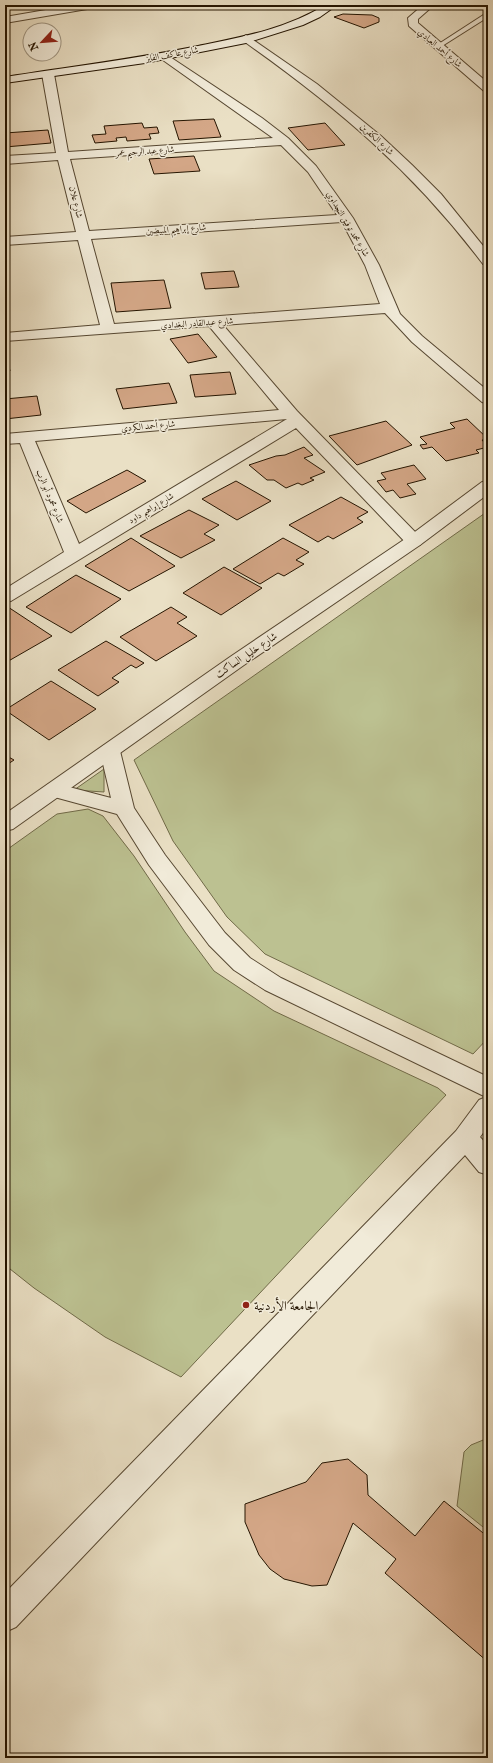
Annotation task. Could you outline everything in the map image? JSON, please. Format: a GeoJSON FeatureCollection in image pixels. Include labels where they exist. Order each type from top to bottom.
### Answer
{"type":"FeatureCollection","features":[{"type":"Feature","properties":{"kind":"street"},"geometry":{"type":"LineString","coordinates":[[5,20],[93,5]]}},
{"type":"Feature","properties":{"kind":"street","name":"شارع عاكف الفايز"},"geometry":{"type":"LineString","coordinates":[[5,80],[164,56],[246,38],[292,26],[307,20],[332,5]]}},
{"type":"Feature","properties":{"kind":"street","name":"شارع أحمد العبادي"},"geometry":{"type":"LineString","coordinates":[[429,5],[413,18],[413,24],[437,47],[486,83]]}},
{"type":"Feature","properties":{"kind":"street","name":"شارع الكفرين"},"geometry":{"type":"LineString","coordinates":[[246,38],[297,72],[373,134],[446,208],[472,238],[488,261]]}},
{"type":"Feature","properties":{"kind":"street","name":"شارع محمد توفيق النجداوي"},"geometry":{"type":"LineString","coordinates":[[164,56],[240,107],[284,141],[312,169],[346,218],[372,265],[389,308],[417,339],[488,399]]}},
{"type":"Feature","properties":{"kind":"street","name":"شارع علان"},"geometry":{"type":"LineString","coordinates":[[48,74],[63,156],[108,328]]}},
{"type":"Feature","properties":{"kind":"street","name":"شارع عبد الرحيم عمر"},"geometry":{"type":"LineString","coordinates":[[5,160],[284,141]]}},
{"type":"Feature","properties":{"kind":"street","name":"شارع إبراهيم المبيضين"},"geometry":{"type":"LineString","coordinates":[[5,241],[346,218]]}},
{"type":"Feature","properties":{"kind":"street","name":"شارع عبدالقادر البغدادي"},"geometry":{"type":"LineString","coordinates":[[5,337],[108,328],[213,322],[389,308]]}},
{"type":"Feature","properties":{"kind":"street"},"geometry":{"type":"LineString","coordinates":[[213,322],[295,417],[386,514],[414,541]]}},
{"type":"Feature","properties":{"kind":"street","name":"شارع أحمد الكردي"},"geometry":{"type":"LineString","coordinates":[[5,439],[295,417]]}},
{"type":"Feature","properties":{"kind":"street","name":"شارع إبراهيم داود"},"geometry":{"type":"LineString","coordinates":[[5,597],[295,417]]}},
{"type":"Feature","properties":{"kind":"street","name":"شارع محمود أبو الرب"},"geometry":{"type":"LineString","coordinates":[[26,438],[74,554]]}},
{"type":"Feature","properties":{"kind":"street","name":"شارع خليل الساكت"},"geometry":{"type":"LineString","coordinates":[[5,824],[237,661],[414,541],[488,486]]}},
{"type":"Feature","properties":{"kind":"street"},"geometry":{"type":"LineString","coordinates":[[110,751],[124,809],[188,903],[207,928],[242,964],[272,984],[488,1088]]}},
{"type":"Feature","properties":{"kind":"street"},"geometry":{"type":"LineString","coordinates":[[54,790],[124,809]]}},
{"type":"Feature","properties":{"kind":"street"},"geometry":{"type":"LineString","coordinates":[[5,1616],[465,1138],[488,1107]]}},
{"type":"Feature","properties":{"kind":"street"},"geometry":{"type":"LineString","coordinates":[[465,1138],[488,1164]]}},
{"type":"Feature","properties":{"kind":"lane"},"geometry":{"type":"LineString","coordinates":[[437,47],[488,14]]}},
{"type":"Feature","properties":{"kind":"green space"},"geometry":{"type":"Polygon","coordinates":[[[488,511],[488,1038],[473,1054],[265,954],[227,917],[173,841],[134,760],[488,511]]]}},
{"type":"Feature","properties":{"kind":"green space"},"geometry":{"type":"Polygon","coordinates":[[[104,769],[104,792],[74,790],[104,769]]]}},
{"type":"Feature","properties":{"kind":"green space"},"geometry":{"type":"Polygon","coordinates":[[[88,809],[103,816],[134,856],[185,932],[214,971],[274,1011],[438,1088],[446,1095],[181,1377],[105,1337],[34,1288],[5,1265],[5,1066],[7,1064],[5,1062],[5,851],[57,814],[88,809]]]}},
{"type":"Feature","properties":{"kind":"green space"},"geometry":{"type":"Polygon","coordinates":[[[488,1438],[488,1531],[457,1506],[464,1452],[471,1445],[488,1438]]]}},
{"type":"Feature","properties":{"kind":"building"},"geometry":{"type":"Polygon","coordinates":[[[343,14],[372,15],[379,18],[379,22],[364,28],[334,17],[343,14]]]}},
{"type":"Feature","properties":{"kind":"building"},"geometry":{"type":"Polygon","coordinates":[[[214,119],[221,137],[179,140],[173,121],[214,119]]]}},
{"type":"Feature","properties":{"kind":"building"},"geometry":{"type":"Polygon","coordinates":[[[142,123],[144,128],[157,127],[159,133],[149,134],[151,139],[127,141],[126,137],[116,138],[117,141],[95,143],[92,135],[106,134],[104,126],[142,123]]]}},
{"type":"Feature","properties":{"kind":"building"},"geometry":{"type":"Polygon","coordinates":[[[325,123],[345,145],[308,150],[288,128],[325,123]]]}},
{"type":"Feature","properties":{"kind":"building"},"geometry":{"type":"Polygon","coordinates":[[[48,130],[51,143],[5,147],[5,133],[48,130]]]}},
{"type":"Feature","properties":{"kind":"building"},"geometry":{"type":"Polygon","coordinates":[[[194,156],[200,171],[154,174],[149,159],[194,156]]]}},
{"type":"Feature","properties":{"kind":"building"},"geometry":{"type":"Polygon","coordinates":[[[234,271],[239,287],[205,289],[201,273],[234,271]]]}},
{"type":"Feature","properties":{"kind":"building"},"geometry":{"type":"Polygon","coordinates":[[[164,280],[171,308],[116,312],[111,283],[164,280]]]}},
{"type":"Feature","properties":{"kind":"building"},"geometry":{"type":"Polygon","coordinates":[[[198,334],[217,357],[188,363],[170,339],[198,334]]]}},
{"type":"Feature","properties":{"kind":"building"},"geometry":{"type":"Polygon","coordinates":[[[6,353],[10,371],[5,371],[6,353]]]}},
{"type":"Feature","properties":{"kind":"building"},"geometry":{"type":"Polygon","coordinates":[[[230,372],[236,394],[195,397],[190,375],[230,372]]]}},
{"type":"Feature","properties":{"kind":"building"},"geometry":{"type":"Polygon","coordinates":[[[169,383],[177,403],[123,409],[116,389],[169,383]]]}},
{"type":"Feature","properties":{"kind":"building"},"geometry":{"type":"Polygon","coordinates":[[[37,396],[41,415],[5,419],[5,399],[37,396]]]}},
{"type":"Feature","properties":{"kind":"building"},"geometry":{"type":"Polygon","coordinates":[[[467,419],[488,439],[482,440],[488,447],[476,450],[479,453],[446,461],[432,447],[423,449],[420,445],[427,444],[420,437],[455,428],[450,423],[467,419]]]}},
{"type":"Feature","properties":{"kind":"building"},"geometry":{"type":"Polygon","coordinates":[[[386,421],[412,445],[357,465],[329,436],[386,421]]]}},
{"type":"Feature","properties":{"kind":"building"},"geometry":{"type":"Polygon","coordinates":[[[304,447],[313,455],[304,458],[325,472],[310,478],[314,480],[302,485],[298,483],[286,488],[274,480],[267,480],[249,465],[276,456],[285,455],[304,447]]]}},
{"type":"Feature","properties":{"kind":"building"},"geometry":{"type":"Polygon","coordinates":[[[414,465],[426,479],[407,484],[416,494],[400,498],[393,490],[386,492],[377,481],[386,479],[381,473],[414,465]]]}},
{"type":"Feature","properties":{"kind":"building"},"geometry":{"type":"Polygon","coordinates":[[[127,470],[146,481],[86,513],[67,501],[127,470]]]}},
{"type":"Feature","properties":{"kind":"building"},"geometry":{"type":"Polygon","coordinates":[[[236,481],[271,501],[237,520],[202,499],[236,481]]]}},
{"type":"Feature","properties":{"kind":"building"},"geometry":{"type":"Polygon","coordinates":[[[341,497],[368,512],[357,518],[363,522],[333,539],[328,536],[318,542],[289,525],[341,497]]]}},
{"type":"Feature","properties":{"kind":"building"},"geometry":{"type":"Polygon","coordinates":[[[189,510],[219,525],[204,534],[215,540],[181,558],[140,536],[189,510]]]}},
{"type":"Feature","properties":{"kind":"building"},"geometry":{"type":"Polygon","coordinates":[[[131,538],[175,566],[129,591],[85,566],[131,538]]]}},
{"type":"Feature","properties":{"kind":"building"},"geometry":{"type":"Polygon","coordinates":[[[283,538],[309,552],[296,560],[304,564],[284,576],[278,573],[260,584],[233,569],[283,538]]]}},
{"type":"Feature","properties":{"kind":"building"},"geometry":{"type":"Polygon","coordinates":[[[224,567],[262,588],[221,615],[183,593],[224,567]]]}},
{"type":"Feature","properties":{"kind":"building"},"geometry":{"type":"Polygon","coordinates":[[[76,575],[121,599],[71,633],[26,607],[76,575]]]}},
{"type":"Feature","properties":{"kind":"building"},"geometry":{"type":"Polygon","coordinates":[[[8,607],[52,636],[5,663],[5,608],[8,607]]]}},
{"type":"Feature","properties":{"kind":"building"},"geometry":{"type":"Polygon","coordinates":[[[171,607],[187,617],[177,623],[197,636],[156,661],[120,637],[171,607]]]}},
{"type":"Feature","properties":{"kind":"building"},"geometry":{"type":"Polygon","coordinates":[[[106,641],[144,663],[136,668],[131,665],[112,678],[119,682],[98,696],[58,670],[106,641]]]}},
{"type":"Feature","properties":{"kind":"building"},"geometry":{"type":"Polygon","coordinates":[[[51,681],[96,709],[49,740],[5,710],[51,681]]]}},
{"type":"Feature","properties":{"kind":"building"},"geometry":{"type":"Polygon","coordinates":[[[5,755],[14,760],[5,766],[5,755]]]}},
{"type":"Feature","properties":{"kind":"building"},"geometry":{"type":"Polygon","coordinates":[[[348,1459],[367,1475],[368,1495],[415,1536],[444,1501],[488,1537],[488,1662],[385,1573],[396,1559],[353,1523],[327,1585],[312,1586],[284,1579],[270,1569],[259,1555],[245,1522],[245,1504],[306,1482],[322,1463],[348,1459]]]}},
{"type":"Feature","properties":{"kind":"place","name":"الجامعة الأردنية"},"geometry":{"type":"Point","coordinates":[246,1305]}}]}
